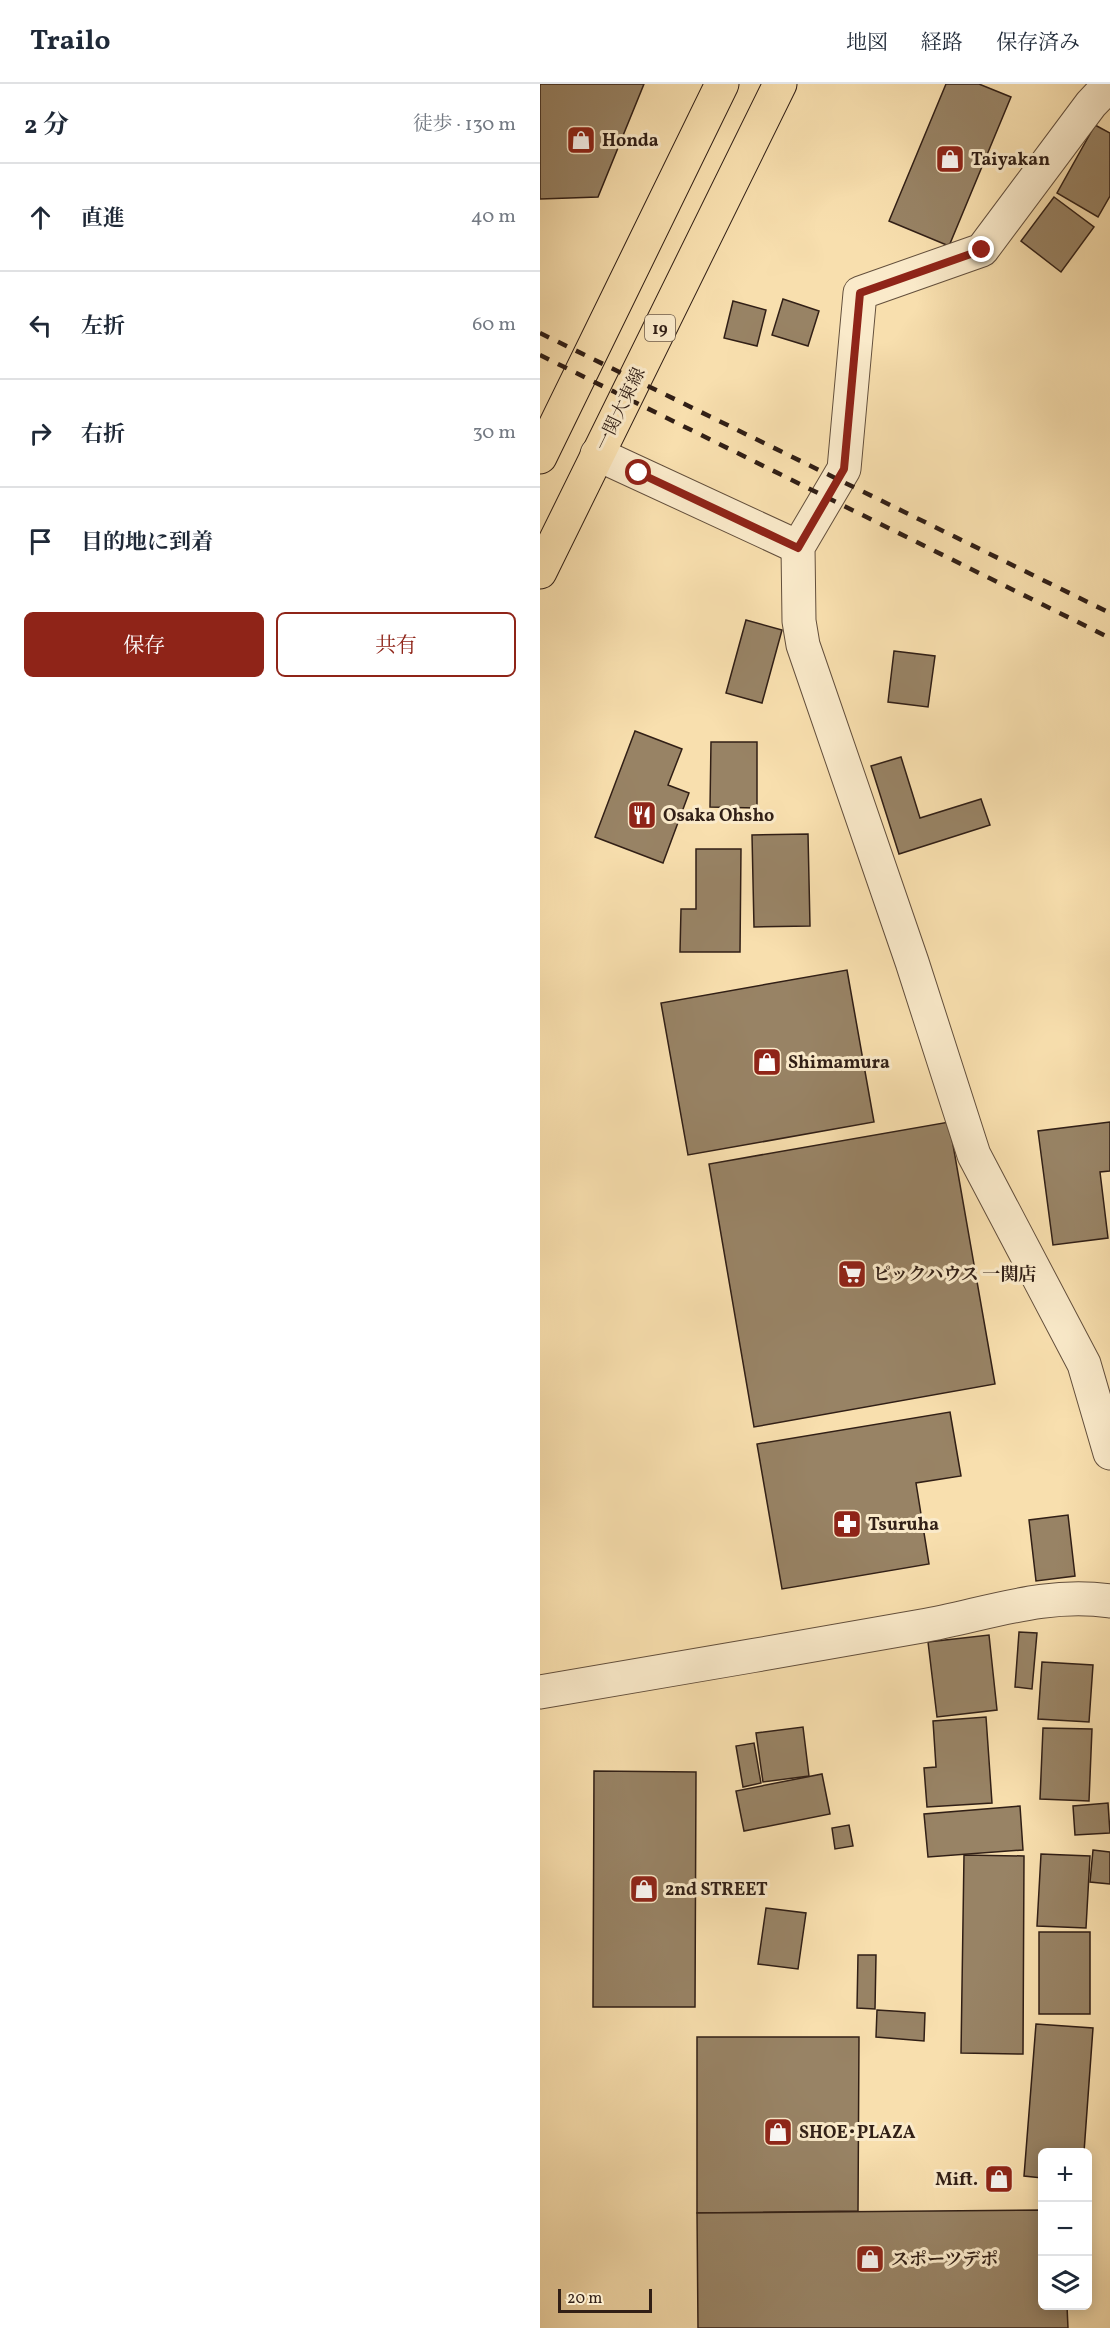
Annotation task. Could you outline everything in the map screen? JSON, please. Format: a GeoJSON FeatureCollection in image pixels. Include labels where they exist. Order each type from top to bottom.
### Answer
{"type":"FeatureCollection","features":[{"type":"Feature","properties":{"kind":"main road"},"geometry":{"type":"LineString","coordinates":[[540,457],[722,84]]}},
{"type":"Feature","properties":{"kind":"main road","name":"一関大東線"},"geometry":{"type":"LineString","coordinates":[[540,572],[780,84]]}},
{"type":"Feature","properties":{"kind":"street"},"geometry":{"type":"LineString","coordinates":[[1110,84],[1090,104],[982,250],[860,293],[844,469],[798,548],[799,621],[803,645],[912,962],[974,1155],[1084,1364],[1110,1453]]}},
{"type":"Feature","properties":{"kind":"street"},"geometry":{"type":"LineString","coordinates":[[597,454],[798,548]]}},
{"type":"Feature","properties":{"kind":"street"},"geometry":{"type":"LineString","coordinates":[[540,1692],[957,1620],[1051,1599],[1085,1597],[1110,1601]]}},
{"type":"Feature","properties":{"kind":"building","name":"Honda"},"geometry":{"type":"Polygon","coordinates":[[[540,84],[644,84],[598,197],[540,199],[540,84]]]}},
{"type":"Feature","properties":{"kind":"building","name":"Taiyakan"},"geometry":{"type":"Polygon","coordinates":[[[946,84],[979,84],[1011,97],[949,246],[889,221],[946,84]]]}},
{"type":"Feature","properties":{"kind":"building"},"geometry":{"type":"Polygon","coordinates":[[[1095,125],[1110,133],[1110,196],[1098,217],[1057,193],[1095,125]]]}},
{"type":"Feature","properties":{"kind":"building"},"geometry":{"type":"Polygon","coordinates":[[[1054,197],[1094,227],[1061,272],[1021,241],[1054,197]]]}},
{"type":"Feature","properties":{"kind":"building"},"geometry":{"type":"Polygon","coordinates":[[[783,299],[819,311],[808,346],[772,335],[783,299]]]}},
{"type":"Feature","properties":{"kind":"building"},"geometry":{"type":"Polygon","coordinates":[[[733,301],[766,310],[757,346],[724,338],[733,301]]]}},
{"type":"Feature","properties":{"kind":"building"},"geometry":{"type":"Polygon","coordinates":[[[746,620],[782,630],[762,703],[726,693],[746,620]]]}},
{"type":"Feature","properties":{"kind":"building"},"geometry":{"type":"Polygon","coordinates":[[[894,651],[935,656],[928,707],[888,702],[894,651]]]}},
{"type":"Feature","properties":{"kind":"building","name":"Osaka Ohsho"},"geometry":{"type":"Polygon","coordinates":[[[635,731],[682,749],[668,785],[689,793],[663,863],[595,837],[635,731]]]}},
{"type":"Feature","properties":{"kind":"building"},"geometry":{"type":"Polygon","coordinates":[[[711,742],[757,742],[757,808],[710,807],[711,742]]]}},
{"type":"Feature","properties":{"kind":"building"},"geometry":{"type":"Polygon","coordinates":[[[901,757],[920,818],[981,799],[990,825],[899,854],[871,766],[901,757]]]}},
{"type":"Feature","properties":{"kind":"building"},"geometry":{"type":"Polygon","coordinates":[[[808,834],[810,926],[754,927],[752,835],[808,834]]]}},
{"type":"Feature","properties":{"kind":"building"},"geometry":{"type":"Polygon","coordinates":[[[696,849],[741,849],[740,952],[680,952],[681,909],[696,909],[696,849]]]}},
{"type":"Feature","properties":{"kind":"building","name":"Shimamura"},"geometry":{"type":"Polygon","coordinates":[[[847,970],[874,1122],[688,1155],[661,1003],[847,970]]]}},
{"type":"Feature","properties":{"kind":"building","name":"ピックハウス 一関店"},"geometry":{"type":"Polygon","coordinates":[[[949,1122],[995,1384],[754,1427],[709,1164],[949,1122]]]}},
{"type":"Feature","properties":{"kind":"building"},"geometry":{"type":"Polygon","coordinates":[[[1110,1122],[1110,1171],[1100,1172],[1108,1238],[1053,1245],[1038,1131],[1110,1122]]]}},
{"type":"Feature","properties":{"kind":"building","name":"Tsuruha"},"geometry":{"type":"Polygon","coordinates":[[[950,1412],[961,1476],[916,1483],[929,1564],[782,1589],[757,1444],[950,1412]]]}},
{"type":"Feature","properties":{"kind":"building"},"geometry":{"type":"Polygon","coordinates":[[[1068,1515],[1075,1576],[1036,1581],[1029,1520],[1068,1515]]]}},
{"type":"Feature","properties":{"kind":"building"},"geometry":{"type":"Polygon","coordinates":[[[1019,1632],[1037,1633],[1032,1689],[1015,1687],[1019,1632]]]}},
{"type":"Feature","properties":{"kind":"building"},"geometry":{"type":"Polygon","coordinates":[[[989,1635],[997,1710],[937,1717],[928,1642],[989,1635]]]}},
{"type":"Feature","properties":{"kind":"building"},"geometry":{"type":"Polygon","coordinates":[[[1042,1662],[1093,1665],[1089,1722],[1038,1719],[1042,1662]]]}},
{"type":"Feature","properties":{"kind":"building"},"geometry":{"type":"Polygon","coordinates":[[[986,1717],[992,1803],[927,1807],[924,1768],[936,1767],[933,1721],[986,1717]]]}},
{"type":"Feature","properties":{"kind":"building"},"geometry":{"type":"Polygon","coordinates":[[[803,1727],[809,1776],[763,1782],[756,1733],[803,1727]]]}},
{"type":"Feature","properties":{"kind":"building"},"geometry":{"type":"Polygon","coordinates":[[[1043,1728],[1092,1729],[1089,1801],[1040,1799],[1043,1728]]]}},
{"type":"Feature","properties":{"kind":"building"},"geometry":{"type":"Polygon","coordinates":[[[754,1743],[761,1783],[743,1787],[736,1746],[754,1743]]]}},
{"type":"Feature","properties":{"kind":"building","name":"2nd STREET"},"geometry":{"type":"Polygon","coordinates":[[[594,1771],[696,1772],[695,2007],[593,2007],[594,1771]]]}},
{"type":"Feature","properties":{"kind":"building"},"geometry":{"type":"Polygon","coordinates":[[[822,1774],[830,1814],[744,1831],[736,1791],[822,1774]]]}},
{"type":"Feature","properties":{"kind":"building"},"geometry":{"type":"Polygon","coordinates":[[[1108,1803],[1110,1833],[1075,1835],[1073,1806],[1108,1803]]]}},
{"type":"Feature","properties":{"kind":"building"},"geometry":{"type":"Polygon","coordinates":[[[1020,1806],[1023,1850],[928,1857],[924,1814],[1020,1806]]]}},
{"type":"Feature","properties":{"kind":"building"},"geometry":{"type":"Polygon","coordinates":[[[849,1825],[853,1846],[835,1849],[832,1828],[849,1825]]]}},
{"type":"Feature","properties":{"kind":"building"},"geometry":{"type":"Polygon","coordinates":[[[1093,1850],[1110,1852],[1110,1884],[1090,1882],[1093,1850]]]}},
{"type":"Feature","properties":{"kind":"building"},"geometry":{"type":"Polygon","coordinates":[[[1041,1854],[1090,1856],[1086,1928],[1037,1926],[1041,1854]]]}},
{"type":"Feature","properties":{"kind":"building"},"geometry":{"type":"Polygon","coordinates":[[[964,1855],[1024,1856],[1023,2054],[961,2053],[964,1855]]]}},
{"type":"Feature","properties":{"kind":"building"},"geometry":{"type":"Polygon","coordinates":[[[766,1908],[806,1913],[798,1969],[758,1964],[766,1908]]]}},
{"type":"Feature","properties":{"kind":"building"},"geometry":{"type":"Polygon","coordinates":[[[1039,1932],[1090,1932],[1090,2014],[1039,2014],[1039,1932]]]}},
{"type":"Feature","properties":{"kind":"building"},"geometry":{"type":"Polygon","coordinates":[[[858,1955],[876,1955],[875,2009],[857,2008],[858,1955]]]}},
{"type":"Feature","properties":{"kind":"building"},"geometry":{"type":"Polygon","coordinates":[[[877,2010],[925,2013],[924,2041],[876,2037],[877,2010]]]}},
{"type":"Feature","properties":{"kind":"building"},"geometry":{"type":"Polygon","coordinates":[[[1036,2024],[1093,2028],[1084,2148],[1038,2148],[1038,2178],[1024,2176],[1036,2024]]]}},
{"type":"Feature","properties":{"kind":"building"},"geometry":{"type":"Polygon","coordinates":[[[697,2037],[859,2037],[858,2211],[697,2213],[697,2037]]]}},
{"type":"Feature","properties":{"kind":"building","name":"スポーツデポ"},"geometry":{"type":"Polygon","coordinates":[[[1038,2210],[1038,2310],[1067,2310],[1068,2328],[698,2328],[697,2213],[1038,2210]]]}},
{"type":"Feature","properties":{"kind":"railway"},"geometry":{"type":"LineString","coordinates":[[540,333],[1110,613]]}},
{"type":"Feature","properties":{"kind":"railway"},"geometry":{"type":"LineString","coordinates":[[540,355],[1110,638]]}},
{"type":"Feature","properties":{"kind":"place","name":"Honda"},"geometry":{"type":"Point","coordinates":[581,140]}},
{"type":"Feature","properties":{"kind":"place","name":"Taiyakan"},"geometry":{"type":"Point","coordinates":[950,159]}},
{"type":"Feature","properties":{"kind":"place","name":"Osaka Ohsho"},"geometry":{"type":"Point","coordinates":[642,815]}},
{"type":"Feature","properties":{"kind":"place","name":"Shimamura"},"geometry":{"type":"Point","coordinates":[767,1062]}},
{"type":"Feature","properties":{"kind":"place","name":"ピックハウス 一関店"},"geometry":{"type":"Point","coordinates":[852,1274]}},
{"type":"Feature","properties":{"kind":"place","name":"Tsuruha"},"geometry":{"type":"Point","coordinates":[847,1524]}},
{"type":"Feature","properties":{"kind":"place","name":"2nd STREET"},"geometry":{"type":"Point","coordinates":[644,1889]}},
{"type":"Feature","properties":{"kind":"place","name":"SHOE･PLAZA"},"geometry":{"type":"Point","coordinates":[778,2132]}},
{"type":"Feature","properties":{"kind":"place","name":"Mift."},"geometry":{"type":"Point","coordinates":[999,2179]}},
{"type":"Feature","properties":{"kind":"place","name":"スポーツデポ"},"geometry":{"type":"Point","coordinates":[870,2259]}},
{"type":"Feature","properties":{"kind":"route"},"geometry":{"type":"LineString","coordinates":[[639,473],[798,548],[844,469],[860,293],[982,250]]}}]}
